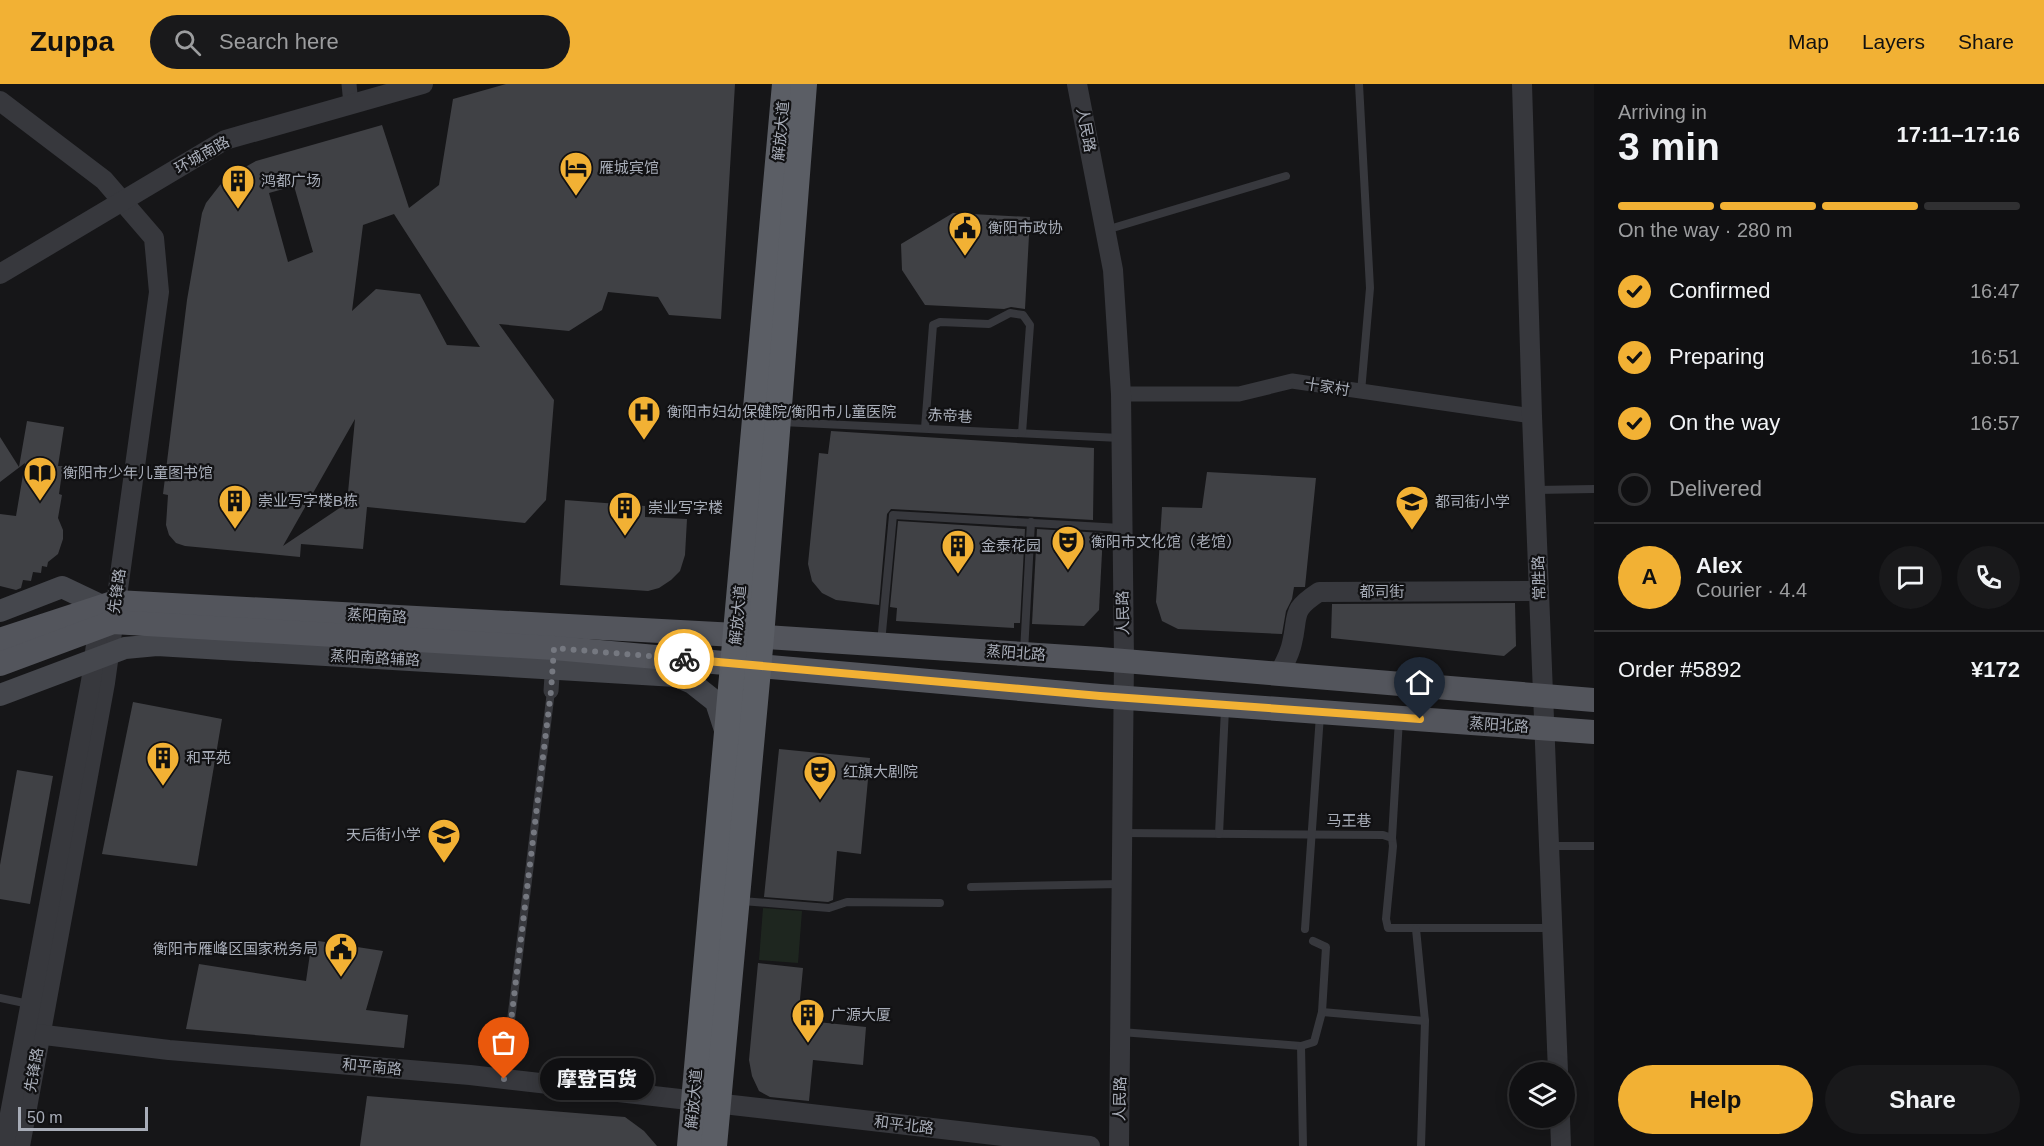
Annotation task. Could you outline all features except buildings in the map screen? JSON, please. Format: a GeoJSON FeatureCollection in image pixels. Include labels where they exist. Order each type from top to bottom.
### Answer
{"type":"FeatureCollection","features":[{"type":"Feature","properties":{"kind":"highway","name":"解放大道"},"geometry":{"type":"LineString","coordinates":[[748,636],[785,84]]}},
{"type":"Feature","properties":{"kind":"highway","name":"解放大道"},"geometry":{"type":"LineString","coordinates":[[690,1146],[706,1102],[737,900],[745,665],[777,422],[804,84]]}},
{"type":"Feature","properties":{"kind":"highway","name":"解放大道"},"geometry":{"type":"LineString","coordinates":[[714,1146],[706,1102],[727,736],[745,665]]}},
{"type":"Feature","properties":{"kind":"main road"},"geometry":{"type":"LineString","coordinates":[[0,612],[62,588],[107,614]]}},
{"type":"Feature","properties":{"kind":"main road","name":"蒸阳南路"},"geometry":{"type":"LineString","coordinates":[[0,640],[107,614],[748,636]]}},
{"type":"Feature","properties":{"kind":"main road","name":"蒸阳南路"},"geometry":{"type":"LineString","coordinates":[[0,664],[107,614],[553,658],[745,665]]}},
{"type":"Feature","properties":{"kind":"main road","name":"蒸阳北路"},"geometry":{"type":"LineString","coordinates":[[748,636],[1124,660],[1594,700]]}},
{"type":"Feature","properties":{"kind":"main road","name":"蒸阳南路辅路"},"geometry":{"type":"LineString","coordinates":[[0,695],[125,648],[157,645],[553,658],[676,676],[692,683],[716,702],[727,736]]}},
{"type":"Feature","properties":{"kind":"main road","name":"蒸阳北路"},"geometry":{"type":"LineString","coordinates":[[745,665],[1123,697],[1594,732]]}},
{"type":"Feature","properties":{"kind":"street"},"geometry":{"type":"LineString","coordinates":[[349,84],[351,104]]}},
{"type":"Feature","properties":{"kind":"street","name":"环城南路"},"geometry":{"type":"LineString","coordinates":[[0,274],[225,140],[423,84]]}},
{"type":"Feature","properties":{"kind":"street","name":"人民路"},"geometry":{"type":"LineString","coordinates":[[1077,84],[1113,270],[1121,394],[1124,660],[1119,1146]]}},
{"type":"Feature","properties":{"kind":"street","name":"常胜路"},"geometry":{"type":"LineString","coordinates":[[1522,84],[1532,416],[1558,1062]]}},
{"type":"Feature","properties":{"kind":"street","name":"先锋路"},"geometry":{"type":"LineString","coordinates":[[0,101],[104,180],[118,204]]}},
{"type":"Feature","properties":{"kind":"street","name":"先锋路"},"geometry":{"type":"LineString","coordinates":[[0,114],[118,204],[154,238],[159,292],[101,657],[33,1034],[20,1146]]}},
{"type":"Feature","properties":{"kind":"street","name":"十家村"},"geometry":{"type":"LineString","coordinates":[[1121,394],[1239,394],[1292,381],[1532,416]]}},
{"type":"Feature","properties":{"kind":"street","name":"都司街"},"geometry":{"type":"LineString","coordinates":[[1280,674],[1292,644],[1295,619],[1303,603],[1319,592],[1539,591]]}},
{"type":"Feature","properties":{"kind":"street","name":"先锋路"},"geometry":{"type":"LineString","coordinates":[[4,1146],[33,1034],[31,1004],[101,657]]}},
{"type":"Feature","properties":{"kind":"street"},"geometry":{"type":"LineString","coordinates":[[551,691],[553,658]]}},
{"type":"Feature","properties":{"kind":"street","name":"和平南路"},"geometry":{"type":"LineString","coordinates":[[33,1034],[169,1050],[458,1074],[706,1102]]}},
{"type":"Feature","properties":{"kind":"street","name":"和平北路"},"geometry":{"type":"LineString","coordinates":[[706,1102],[1090,1146]]}},
{"type":"Feature","properties":{"kind":"street"},"geometry":{"type":"LineString","coordinates":[[1560,1128],[1561,1146]]}},
{"type":"Feature","properties":{"kind":"lane"},"geometry":{"type":"LineString","coordinates":[[1359,84],[1370,288],[1361,392]]}},
{"type":"Feature","properties":{"kind":"lane"},"geometry":{"type":"LineString","coordinates":[[1106,230],[1286,176]]}},
{"type":"Feature","properties":{"kind":"lane"},"geometry":{"type":"LineString","coordinates":[[925,428],[933,325],[940,322],[989,324],[1010,313],[1023,315],[1030,325],[1022,433]]}},
{"type":"Feature","properties":{"kind":"lane","name":"赤帝巷"},"geometry":{"type":"LineString","coordinates":[[777,422],[1121,438]]}},
{"type":"Feature","properties":{"kind":"lane"},"geometry":{"type":"LineString","coordinates":[[1535,490],[1594,489]]}},
{"type":"Feature","properties":{"kind":"lane"},"geometry":{"type":"LineString","coordinates":[[881,645],[892,515],[1122,528]]}},
{"type":"Feature","properties":{"kind":"lane"},"geometry":{"type":"LineString","coordinates":[[1024,654],[1031,522]]}},
{"type":"Feature","properties":{"kind":"lane"},"geometry":{"type":"LineString","coordinates":[[504,1079],[551,691]]}},
{"type":"Feature","properties":{"kind":"lane"},"geometry":{"type":"LineString","coordinates":[[1219,834],[1225,705]]}},
{"type":"Feature","properties":{"kind":"lane"},"geometry":{"type":"LineString","coordinates":[[1305,928],[1320,711]]}},
{"type":"Feature","properties":{"kind":"lane"},"geometry":{"type":"LineString","coordinates":[[1392,838],[1400,717]]}},
{"type":"Feature","properties":{"kind":"lane","name":"马王巷"},"geometry":{"type":"LineString","coordinates":[[1122,833],[1383,835],[1392,838],[1393,846],[1386,919],[1388,928],[1552,928]]}},
{"type":"Feature","properties":{"kind":"lane"},"geometry":{"type":"LineString","coordinates":[[1549,846],[1594,846]]}},
{"type":"Feature","properties":{"kind":"lane"},"geometry":{"type":"LineString","coordinates":[[971,887],[1122,884]]}},
{"type":"Feature","properties":{"kind":"lane"},"geometry":{"type":"LineString","coordinates":[[737,900],[829,908],[847,902],[940,903]]}},
{"type":"Feature","properties":{"kind":"lane"},"geometry":{"type":"LineString","coordinates":[[1416,929],[1425,1021],[1421,1146]]}},
{"type":"Feature","properties":{"kind":"lane"},"geometry":{"type":"LineString","coordinates":[[1121,1032],[1301,1046],[1314,1042],[1322,1012],[1326,947],[1313,941]]}},
{"type":"Feature","properties":{"kind":"lane"},"geometry":{"type":"LineString","coordinates":[[0,998],[31,1004]]}},
{"type":"Feature","properties":{"kind":"lane"},"geometry":{"type":"LineString","coordinates":[[1322,1012],[1425,1021]]}},
{"type":"Feature","properties":{"kind":"lane"},"geometry":{"type":"LineString","coordinates":[[1301,1046],[1303,1146]]}},
{"type":"Feature","properties":{"kind":"shaded area"},"geometry":{"type":"Polygon","coordinates":[[[763,908],[802,911],[798,963],[759,960],[763,908]]]}},
{"type":"Feature","properties":{"kind":"way so far"},"geometry":{"type":"LineString","coordinates":[[504,1079],[551,691],[554,648],[684,659]]}},
{"type":"Feature","properties":{"kind":"place","name":"雁城宾馆"},"geometry":{"type":"Point","coordinates":[576,197]}},
{"type":"Feature","properties":{"kind":"place","name":"鸿都广场"},"geometry":{"type":"Point","coordinates":[238,210]}},
{"type":"Feature","properties":{"kind":"place","name":"衡阳市政协"},"geometry":{"type":"Point","coordinates":[965,257]}},
{"type":"Feature","properties":{"kind":"place","name":"衡阳市妇幼保健院/衡阳市儿童医院"},"geometry":{"type":"Point","coordinates":[644,441]}},
{"type":"Feature","properties":{"kind":"place","name":"衡阳市少年儿童图书馆"},"geometry":{"type":"Point","coordinates":[40,502]}},
{"type":"Feature","properties":{"kind":"place","name":"崇业写字楼B栋"},"geometry":{"type":"Point","coordinates":[235,530]}},
{"type":"Feature","properties":{"kind":"place","name":"都司街小学"},"geometry":{"type":"Point","coordinates":[1412,531]}},
{"type":"Feature","properties":{"kind":"place","name":"崇业写字楼"},"geometry":{"type":"Point","coordinates":[625,537]}},
{"type":"Feature","properties":{"kind":"place","name":"衡阳市文化馆（老馆）"},"geometry":{"type":"Point","coordinates":[1068,571]}},
{"type":"Feature","properties":{"kind":"place","name":"金泰花园"},"geometry":{"type":"Point","coordinates":[958,575]}},
{"type":"Feature","properties":{"kind":"place","name":"和平苑"},"geometry":{"type":"Point","coordinates":[163,787]}},
{"type":"Feature","properties":{"kind":"place","name":"红旗大剧院"},"geometry":{"type":"Point","coordinates":[820,801]}},
{"type":"Feature","properties":{"kind":"place","name":"天后街小学"},"geometry":{"type":"Point","coordinates":[444,864]}},
{"type":"Feature","properties":{"kind":"place","name":"衡阳市雁峰区国家税务局"},"geometry":{"type":"Point","coordinates":[341,978]}},
{"type":"Feature","properties":{"kind":"place","name":"广源大厦"},"geometry":{"type":"Point","coordinates":[808,1044]}},
{"type":"Feature","properties":{"kind":"place","name":"摩登百货"},"geometry":{"type":"Point","coordinates":[504,1079]}},
{"type":"Feature","properties":{"kind":"route"},"geometry":{"type":"LineString","coordinates":[[684,659],[1100,696],[1420,719]]}}]}
